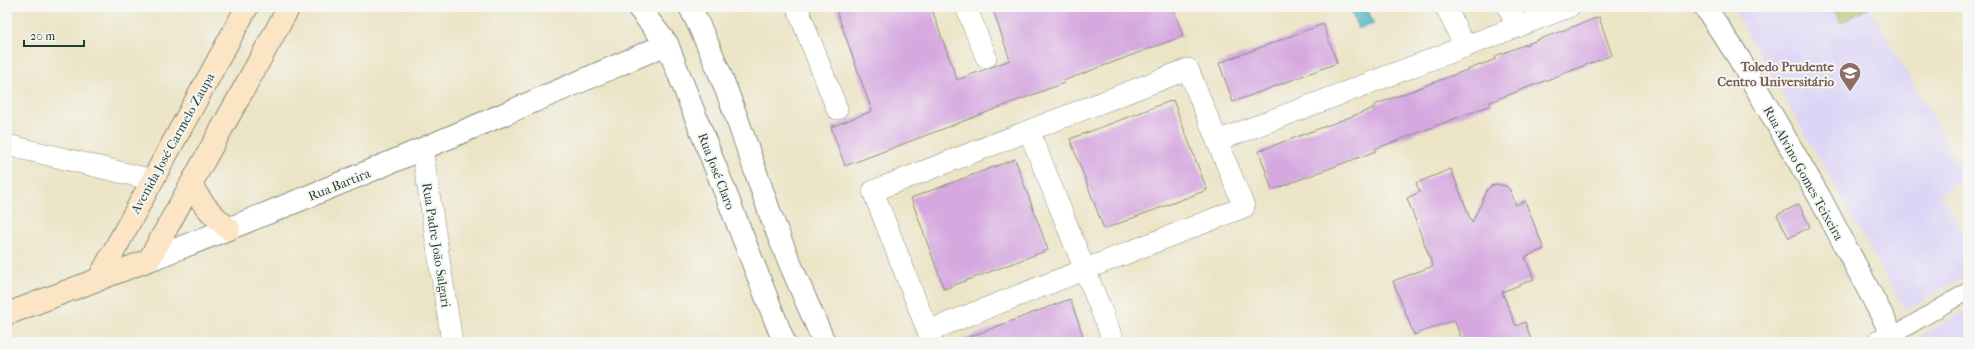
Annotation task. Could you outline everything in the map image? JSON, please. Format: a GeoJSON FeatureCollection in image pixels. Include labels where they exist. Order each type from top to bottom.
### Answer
{"type":"FeatureCollection","features":[{"type":"Feature","properties":{"kind":"main road","name":"Avenida José Carmelo Zaupa"},"geometry":{"type":"LineString","coordinates":[[98,280],[247,7]]}},
{"type":"Feature","properties":{"kind":"main road"},"geometry":{"type":"LineString","coordinates":[[148,260],[290,7]]}},
{"type":"Feature","properties":{"kind":"main road"},"geometry":{"type":"LineString","coordinates":[[191,184],[200,201],[211,214],[229,229]]}},
{"type":"Feature","properties":{"kind":"main road","name":"Rua Bartira"},"geometry":{"type":"LineString","coordinates":[[7,314],[148,260]]}},
{"type":"Feature","properties":{"kind":"street","name":"Rua José Claro"},"geometry":{"type":"LineString","coordinates":[[638,7],[667,44],[784,342]]}},
{"type":"Feature","properties":{"kind":"street"},"geometry":{"type":"LineString","coordinates":[[690,7],[707,39],[732,102],[772,217],[824,342]]}},
{"type":"Feature","properties":{"kind":"street"},"geometry":{"type":"LineString","coordinates":[[798,7],[837,109]]}},
{"type":"Feature","properties":{"kind":"street"},"geometry":{"type":"LineString","coordinates":[[966,7],[986,57]]}},
{"type":"Feature","properties":{"kind":"street"},"geometry":{"type":"LineString","coordinates":[[1446,7],[1465,47]]}},
{"type":"Feature","properties":{"kind":"street"},"geometry":{"type":"LineString","coordinates":[[1508,7],[1517,27]]}},
{"type":"Feature","properties":{"kind":"street"},"geometry":{"type":"LineString","coordinates":[[1217,141],[1569,7]]}},
{"type":"Feature","properties":{"kind":"street","name":"Rua Alvino Gomes Teixeira"},"geometry":{"type":"LineString","coordinates":[[1705,7],[1737,55],[1820,198],[1888,340]]}},
{"type":"Feature","properties":{"kind":"street","name":"Rua Bartira"},"geometry":{"type":"LineString","coordinates":[[148,260],[229,229],[422,149],[667,44]]}},
{"type":"Feature","properties":{"kind":"street"},"geometry":{"type":"LineString","coordinates":[[1188,69],[1217,141],[1244,207],[1083,269],[930,336],[873,191],[1188,69]]}},
{"type":"Feature","properties":{"kind":"street"},"geometry":{"type":"LineString","coordinates":[[1029,131],[1083,269],[1114,342]]}},
{"type":"Feature","properties":{"kind":"street"},"geometry":{"type":"LineString","coordinates":[[7,145],[153,180]]}},
{"type":"Feature","properties":{"kind":"street","name":"Rua Padre João Salgari"},"geometry":{"type":"LineString","coordinates":[[422,149],[452,342]]}},
{"type":"Feature","properties":{"kind":"street"},"geometry":{"type":"LineString","coordinates":[[1888,340],[1968,291]]}},
{"type":"Feature","properties":{"kind":"shaded area","name":"Toledo Prudente Centro Universitário"},"geometry":{"type":"Polygon","coordinates":[[[1733,7],[1870,7],[1967,179],[1941,194],[1968,242],[1968,275],[1905,310],[1733,7]]]}},
{"type":"Feature","properties":{"kind":"shaded area"},"geometry":{"type":"Polygon","coordinates":[[[1968,309],[1968,342],[1920,342],[1917,337],[1968,309]]]}},
{"type":"Feature","properties":{"kind":"green space"},"geometry":{"type":"Polygon","coordinates":[[[1833,7],[1870,7],[1841,23],[1833,7]]]}},
{"type":"Feature","properties":{"kind":"water"},"geometry":{"type":"Polygon","coordinates":[[[1349,7],[1367,7],[1374,24],[1358,29],[1349,7]]]}},
{"type":"Feature","properties":{"kind":"building"},"geometry":{"type":"Polygon","coordinates":[[[835,7],[931,7],[957,80],[1010,60],[992,7],[1173,7],[1183,36],[845,166],[831,127],[872,111],[835,7]]]}},
{"type":"Feature","properties":{"kind":"building"},"geometry":{"type":"Polygon","coordinates":[[[1599,17],[1612,55],[1490,102],[1491,105],[1375,149],[1376,151],[1272,190],[1259,151],[1374,108],[1374,105],[1496,59],[1495,56],[1599,17]]]}},
{"type":"Feature","properties":{"kind":"building"},"geometry":{"type":"Polygon","coordinates":[[[1323,24],[1337,63],[1233,102],[1219,63],[1323,24]]]}},
{"type":"Feature","properties":{"kind":"building"},"geometry":{"type":"Polygon","coordinates":[[[1173,100],[1207,190],[1104,229],[1070,139],[1173,100]]]}},
{"type":"Feature","properties":{"kind":"building"},"geometry":{"type":"Polygon","coordinates":[[[1015,159],[1048,250],[944,289],[911,198],[1015,159]]]}},
{"type":"Feature","properties":{"kind":"building"},"geometry":{"type":"Polygon","coordinates":[[[1451,169],[1472,223],[1487,190],[1491,186],[1496,184],[1506,186],[1510,190],[1516,205],[1525,201],[1544,249],[1525,257],[1534,279],[1502,292],[1516,326],[1525,322],[1532,342],[1463,342],[1454,320],[1414,335],[1393,281],[1433,266],[1407,198],[1420,192],[1416,183],[1451,169]]]}},
{"type":"Feature","properties":{"kind":"building"},"geometry":{"type":"Polygon","coordinates":[[[1799,204],[1810,227],[1789,238],[1777,215],[1799,204]]]}},
{"type":"Feature","properties":{"kind":"building"},"geometry":{"type":"Polygon","coordinates":[[[1070,299],[1084,338],[1075,342],[962,342],[961,340],[1070,299]]]}},
{"type":"Feature","properties":{"kind":"place","name":"Toledo Prudente Centro Universitário"},"geometry":{"type":"Point","coordinates":[1850,92]}}]}
